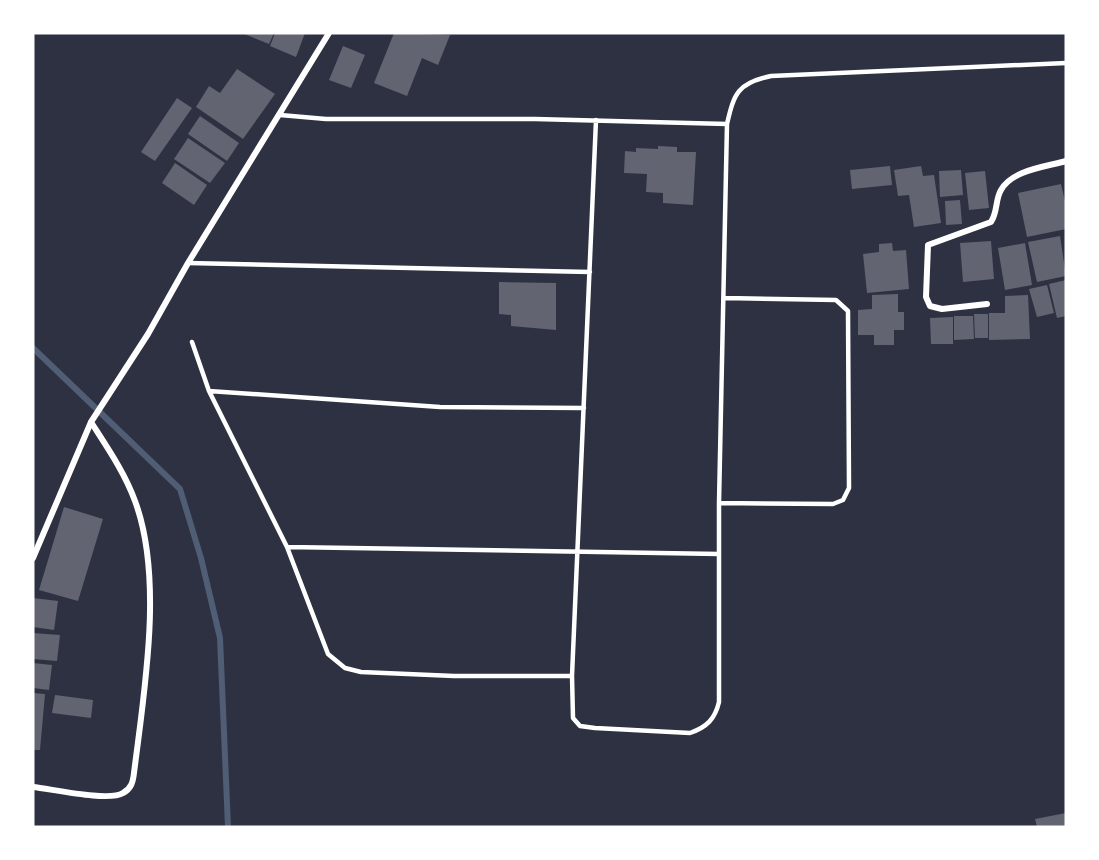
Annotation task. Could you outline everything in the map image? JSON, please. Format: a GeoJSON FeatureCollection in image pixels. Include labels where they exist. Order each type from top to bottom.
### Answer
{"type":"FeatureCollection","features":[{"type":"Feature","properties":{"kind":"street"},"geometry":{"type":"LineString","coordinates":[[33,558],[91,422],[124,372],[329,33]]}},
{"type":"Feature","properties":{"kind":"street"},"geometry":{"type":"LineString","coordinates":[[987,304],[942,309],[930,306],[926,297],[928,245],[991,222],[996,214],[999,192],[1011,177],[1066,161]]}},
{"type":"Feature","properties":{"kind":"street"},"geometry":{"type":"LineString","coordinates":[[33,787],[114,797],[128,790],[134,773],[150,606],[145,534],[126,479],[91,422]]}},
{"type":"Feature","properties":{"kind":"lane"},"geometry":{"type":"LineString","coordinates":[[596,120],[572,676],[573,718],[580,726],[690,733],[707,725],[714,718],[719,702],[719,502],[727,124],[732,102],[740,89],[771,76],[1066,63]]}},
{"type":"Feature","properties":{"kind":"lane"},"geometry":{"type":"LineString","coordinates":[[280,115],[326,119],[596,120],[727,124]]}},
{"type":"Feature","properties":{"kind":"lane"},"geometry":{"type":"LineString","coordinates":[[188,263],[591,272]]}},
{"type":"Feature","properties":{"kind":"lane"},"geometry":{"type":"LineString","coordinates":[[719,502],[833,504],[843,500],[849,488],[848,311],[836,300],[725,298]]}},
{"type":"Feature","properties":{"kind":"lane"},"geometry":{"type":"LineString","coordinates":[[192,342],[209,391],[286,547],[328,654],[345,668],[361,672],[454,676],[572,676]]}},
{"type":"Feature","properties":{"kind":"lane"},"geometry":{"type":"LineString","coordinates":[[209,391],[440,407],[584,408]]}},
{"type":"Feature","properties":{"kind":"lane"},"geometry":{"type":"LineString","coordinates":[[286,547],[719,554]]}},
{"type":"Feature","properties":{"kind":"building"},"geometry":{"type":"Polygon","coordinates":[[[242,33],[274,33],[269,44],[242,33]]]}},
{"type":"Feature","properties":{"kind":"building"},"geometry":{"type":"Polygon","coordinates":[[[275,33],[305,33],[296,57],[270,46],[275,33]]]}},
{"type":"Feature","properties":{"kind":"building"},"geometry":{"type":"Polygon","coordinates":[[[394,33],[450,35],[438,65],[422,58],[407,96],[374,83],[394,33]]]}},
{"type":"Feature","properties":{"kind":"building"},"geometry":{"type":"Polygon","coordinates":[[[343,46],[365,55],[351,88],[329,80],[343,46]]]}},
{"type":"Feature","properties":{"kind":"building"},"geometry":{"type":"Polygon","coordinates":[[[237,69],[275,94],[243,139],[196,107],[209,86],[220,93],[237,69]]]}},
{"type":"Feature","properties":{"kind":"building"},"geometry":{"type":"Polygon","coordinates":[[[177,98],[192,108],[155,161],[141,152],[177,98]]]}},
{"type":"Feature","properties":{"kind":"building"},"geometry":{"type":"Polygon","coordinates":[[[200,116],[239,143],[227,161],[188,134],[200,116]]]}},
{"type":"Feature","properties":{"kind":"building"},"geometry":{"type":"Polygon","coordinates":[[[188,138],[225,163],[210,183],[174,159],[188,138]]]}},
{"type":"Feature","properties":{"kind":"building"},"geometry":{"type":"Polygon","coordinates":[[[658,146],[677,147],[677,152],[696,152],[693,205],[663,203],[663,193],[646,192],[647,174],[624,173],[625,151],[636,152],[636,148],[658,149],[658,146]]]}},
{"type":"Feature","properties":{"kind":"building"},"geometry":{"type":"Polygon","coordinates":[[[175,163],[207,185],[194,205],[162,183],[175,163]]]}},
{"type":"Feature","properties":{"kind":"building"},"geometry":{"type":"Polygon","coordinates":[[[890,166],[892,185],[852,189],[850,170],[890,166]]]}},
{"type":"Feature","properties":{"kind":"building"},"geometry":{"type":"Polygon","coordinates":[[[921,166],[923,176],[934,175],[941,223],[914,227],[909,195],[898,196],[894,170],[921,166]]]}},
{"type":"Feature","properties":{"kind":"building"},"geometry":{"type":"Polygon","coordinates":[[[961,170],[963,195],[940,197],[939,171],[961,170]]]}},
{"type":"Feature","properties":{"kind":"building"},"geometry":{"type":"Polygon","coordinates":[[[985,171],[989,208],[969,210],[965,173],[985,171]]]}},
{"type":"Feature","properties":{"kind":"building"},"geometry":{"type":"Polygon","coordinates":[[[1061,184],[1066,206],[1066,229],[1027,237],[1018,193],[1061,184]]]}},
{"type":"Feature","properties":{"kind":"building"},"geometry":{"type":"Polygon","coordinates":[[[960,200],[962,224],[946,225],[945,201],[960,200]]]}},
{"type":"Feature","properties":{"kind":"building"},"geometry":{"type":"Polygon","coordinates":[[[1060,236],[1066,276],[1037,282],[1028,242],[1060,236]]]}},
{"type":"Feature","properties":{"kind":"building"},"geometry":{"type":"Polygon","coordinates":[[[991,241],[994,279],[963,282],[960,243],[991,241]]]}},
{"type":"Feature","properties":{"kind":"building"},"geometry":{"type":"Polygon","coordinates":[[[892,243],[893,251],[906,250],[909,289],[867,293],[863,254],[879,252],[879,244],[892,243]]]}},
{"type":"Feature","properties":{"kind":"building"},"geometry":{"type":"Polygon","coordinates":[[[1025,243],[1032,285],[1005,290],[998,248],[1025,243]]]}},
{"type":"Feature","properties":{"kind":"building"},"geometry":{"type":"Polygon","coordinates":[[[1066,280],[1066,316],[1057,318],[1049,284],[1066,280]]]}},
{"type":"Feature","properties":{"kind":"building"},"geometry":{"type":"Polygon","coordinates":[[[499,282],[556,283],[556,330],[511,326],[511,315],[499,314],[499,282]]]}},
{"type":"Feature","properties":{"kind":"building"},"geometry":{"type":"Polygon","coordinates":[[[1047,285],[1054,313],[1037,317],[1029,289],[1047,285]]]}},
{"type":"Feature","properties":{"kind":"building"},"geometry":{"type":"Polygon","coordinates":[[[898,294],[898,312],[904,312],[904,330],[894,330],[894,345],[874,345],[874,335],[858,335],[858,310],[872,309],[872,295],[898,294]]]}},
{"type":"Feature","properties":{"kind":"building"},"geometry":{"type":"Polygon","coordinates":[[[1028,295],[1030,339],[989,340],[989,313],[1005,313],[1005,296],[1028,295]]]}},
{"type":"Feature","properties":{"kind":"building"},"geometry":{"type":"Polygon","coordinates":[[[974,314],[988,314],[988,338],[975,338],[974,314]]]}},
{"type":"Feature","properties":{"kind":"building"},"geometry":{"type":"Polygon","coordinates":[[[954,316],[973,316],[974,339],[954,340],[954,316]]]}},
{"type":"Feature","properties":{"kind":"building"},"geometry":{"type":"Polygon","coordinates":[[[953,317],[953,344],[931,344],[930,318],[953,317]]]}},
{"type":"Feature","properties":{"kind":"building"},"geometry":{"type":"Polygon","coordinates":[[[64,507],[103,519],[78,601],[39,590],[64,507]]]}},
{"type":"Feature","properties":{"kind":"building"},"geometry":{"type":"Polygon","coordinates":[[[33,598],[58,601],[54,630],[33,627],[33,598]]]}},
{"type":"Feature","properties":{"kind":"building"},"geometry":{"type":"Polygon","coordinates":[[[33,633],[60,635],[57,661],[33,659],[33,633]]]}},
{"type":"Feature","properties":{"kind":"building"},"geometry":{"type":"Polygon","coordinates":[[[33,663],[52,665],[49,690],[33,688],[33,663]]]}},
{"type":"Feature","properties":{"kind":"building"},"geometry":{"type":"Polygon","coordinates":[[[33,693],[45,694],[40,750],[33,750],[33,693]]]}},
{"type":"Feature","properties":{"kind":"building"},"geometry":{"type":"Polygon","coordinates":[[[55,695],[93,700],[91,718],[52,713],[55,695]]]}},
{"type":"Feature","properties":{"kind":"building"},"geometry":{"type":"Polygon","coordinates":[[[1066,813],[1066,827],[1037,827],[1035,819],[1066,813]]]}},
{"type":"Feature","properties":{"kind":"waterway"},"geometry":{"type":"LineString","coordinates":[[33,348],[180,489],[201,558],[220,638],[228,827]]}}]}
